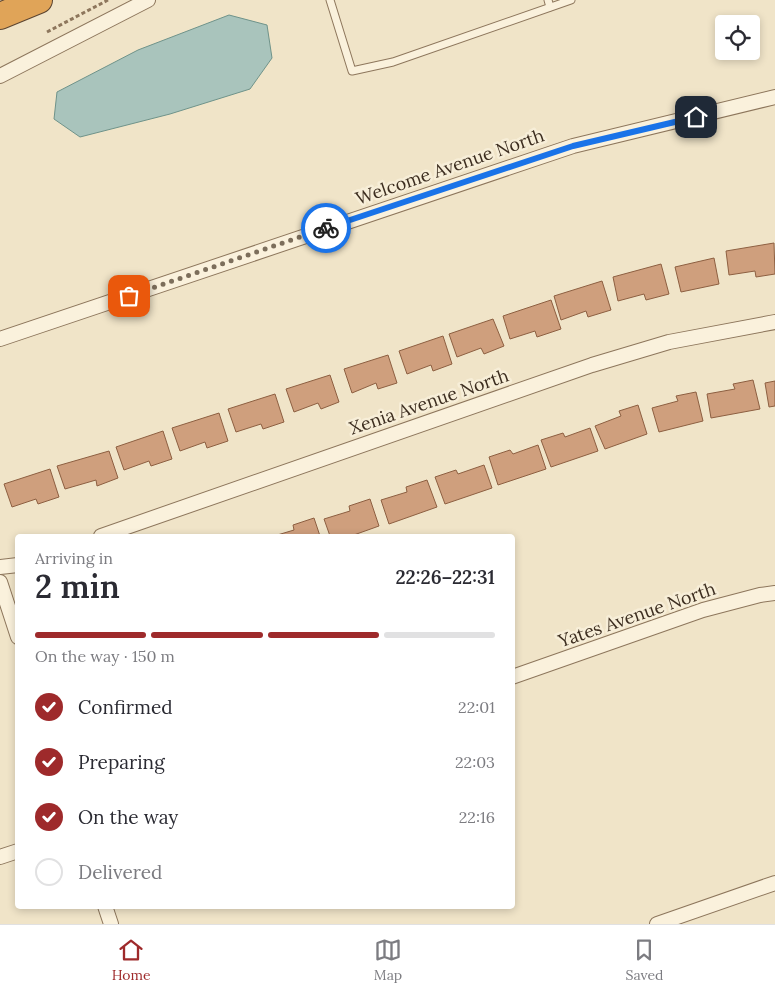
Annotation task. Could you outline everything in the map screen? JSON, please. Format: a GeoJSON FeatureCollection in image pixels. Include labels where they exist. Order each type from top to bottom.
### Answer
{"type":"FeatureCollection","features":[{"type":"Feature","properties":{"kind":"highway"},"geometry":{"type":"LineString","coordinates":[[0,16],[39,0]]}},
{"type":"Feature","properties":{"kind":"street"},"geometry":{"type":"LineString","coordinates":[[0,76],[148,0]]}},
{"type":"Feature","properties":{"kind":"street","name":"Welcome Avenue North"},"geometry":{"type":"LineString","coordinates":[[0,339],[573,146],[775,97]]}},
{"type":"Feature","properties":{"kind":"street","name":"Xenia Avenue North"},"geometry":{"type":"LineString","coordinates":[[107,534],[592,365],[669,342],[775,322]]}},
{"type":"Feature","properties":{"kind":"street"},"geometry":{"type":"LineString","coordinates":[[0,567],[15,565]]}},
{"type":"Feature","properties":{"kind":"street"},"geometry":{"type":"LineString","coordinates":[[0,582],[15,628]]}},
{"type":"Feature","properties":{"kind":"street","name":"Yates Avenue North"},"geometry":{"type":"LineString","coordinates":[[515,676],[703,610],[760,595],[775,593]]}},
{"type":"Feature","properties":{"kind":"street"},"geometry":{"type":"LineString","coordinates":[[0,857],[15,852]]}},
{"type":"Feature","properties":{"kind":"street"},"geometry":{"type":"LineString","coordinates":[[657,924],[775,883]]}},
{"type":"Feature","properties":{"kind":"street"},"geometry":{"type":"LineString","coordinates":[[106,909],[111,924]]}},
{"type":"Feature","properties":{"kind":"lane"},"geometry":{"type":"LineString","coordinates":[[330,0],[352,71],[393,62],[549,4],[571,0]]}},
{"type":"Feature","properties":{"kind":"path"},"geometry":{"type":"LineString","coordinates":[[43,35],[108,0]]}},
{"type":"Feature","properties":{"kind":"water"},"geometry":{"type":"Polygon","coordinates":[[[229,15],[267,25],[272,58],[250,89],[170,114],[80,137],[54,119],[57,92],[138,50],[229,15]]]}},
{"type":"Feature","properties":{"kind":"building"},"geometry":{"type":"Polygon","coordinates":[[[774,243],[775,274],[756,277],[755,271],[729,275],[726,251],[774,243]]]}},
{"type":"Feature","properties":{"kind":"building"},"geometry":{"type":"Polygon","coordinates":[[[714,258],[719,284],[681,292],[675,267],[714,258]]]}},
{"type":"Feature","properties":{"kind":"building"},"geometry":{"type":"Polygon","coordinates":[[[661,264],[669,294],[646,300],[644,294],[618,301],[613,277],[661,264]]]}},
{"type":"Feature","properties":{"kind":"building"},"geometry":{"type":"Polygon","coordinates":[[[602,281],[611,310],[588,317],[586,311],[561,320],[554,296],[602,281]]]}},
{"type":"Feature","properties":{"kind":"building"},"geometry":{"type":"Polygon","coordinates":[[[551,300],[561,329],[537,337],[535,331],[510,339],[503,316],[551,300]]]}},
{"type":"Feature","properties":{"kind":"building"},"geometry":{"type":"Polygon","coordinates":[[[493,319],[504,346],[484,354],[481,348],[457,357],[449,334],[493,319]]]}},
{"type":"Feature","properties":{"kind":"building"},"geometry":{"type":"Polygon","coordinates":[[[443,336],[452,364],[433,371],[431,365],[407,374],[399,351],[443,336]]]}},
{"type":"Feature","properties":{"kind":"building"},"geometry":{"type":"Polygon","coordinates":[[[388,355],[397,383],[378,389],[376,383],[352,393],[344,369],[388,355]]]}},
{"type":"Feature","properties":{"kind":"building"},"geometry":{"type":"Polygon","coordinates":[[[330,375],[339,402],[321,409],[318,403],[294,412],[286,389],[330,375]]]}},
{"type":"Feature","properties":{"kind":"building"},"geometry":{"type":"Polygon","coordinates":[[[753,380],[760,409],[711,418],[707,394],[735,389],[733,384],[753,380]]]}},
{"type":"Feature","properties":{"kind":"building"},"geometry":{"type":"Polygon","coordinates":[[[775,381],[775,406],[769,407],[765,383],[775,381]]]}},
{"type":"Feature","properties":{"kind":"building"},"geometry":{"type":"Polygon","coordinates":[[[696,392],[703,421],[659,432],[652,408],[678,401],[676,396],[696,392]]]}},
{"type":"Feature","properties":{"kind":"building"},"geometry":{"type":"Polygon","coordinates":[[[275,394],[284,422],[263,429],[261,424],[236,432],[228,409],[275,394]]]}},
{"type":"Feature","properties":{"kind":"building"},"geometry":{"type":"Polygon","coordinates":[[[638,405],[647,434],[605,449],[595,426],[621,416],[619,411],[638,405]]]}},
{"type":"Feature","properties":{"kind":"building"},"geometry":{"type":"Polygon","coordinates":[[[219,413],[228,441],[207,448],[205,442],[180,451],[172,428],[219,413]]]}},
{"type":"Feature","properties":{"kind":"building"},"geometry":{"type":"Polygon","coordinates":[[[590,428],[598,451],[551,467],[541,440],[563,433],[565,437],[590,428]]]}},
{"type":"Feature","properties":{"kind":"building"},"geometry":{"type":"Polygon","coordinates":[[[163,431],[172,459],[151,466],[149,461],[124,470],[116,447],[163,431]]]}},
{"type":"Feature","properties":{"kind":"building"},"geometry":{"type":"Polygon","coordinates":[[[538,445],[546,469],[498,485],[489,457],[510,450],[513,454],[538,445]]]}},
{"type":"Feature","properties":{"kind":"building"},"geometry":{"type":"Polygon","coordinates":[[[109,451],[118,478],[97,486],[96,480],[65,489],[57,466],[109,451]]]}},
{"type":"Feature","properties":{"kind":"building"},"geometry":{"type":"Polygon","coordinates":[[[484,465],[492,488],[445,504],[435,477],[456,470],[458,474],[484,465]]]}},
{"type":"Feature","properties":{"kind":"building"},"geometry":{"type":"Polygon","coordinates":[[[50,469],[59,497],[38,504],[36,499],[12,507],[4,484],[50,469]]]}},
{"type":"Feature","properties":{"kind":"building"},"geometry":{"type":"Polygon","coordinates":[[[427,480],[437,507],[389,524],[381,500],[407,492],[406,487],[427,480]]]}},
{"type":"Feature","properties":{"kind":"building"},"geometry":{"type":"Polygon","coordinates":[[[370,499],[379,526],[357,534],[329,534],[324,519],[350,511],[349,506],[370,499]]]}},
{"type":"Feature","properties":{"kind":"building"},"geometry":{"type":"Polygon","coordinates":[[[314,518],[319,534],[281,534],[294,530],[293,525],[314,518]]]}},
{"type":"Feature","properties":{"kind":"way so far"},"geometry":{"type":"LineString","coordinates":[[129,296],[326,228]]}},
{"type":"Feature","properties":{"kind":"route"},"geometry":{"type":"LineString","coordinates":[[326,228],[573,146],[696,117]]}}]}
